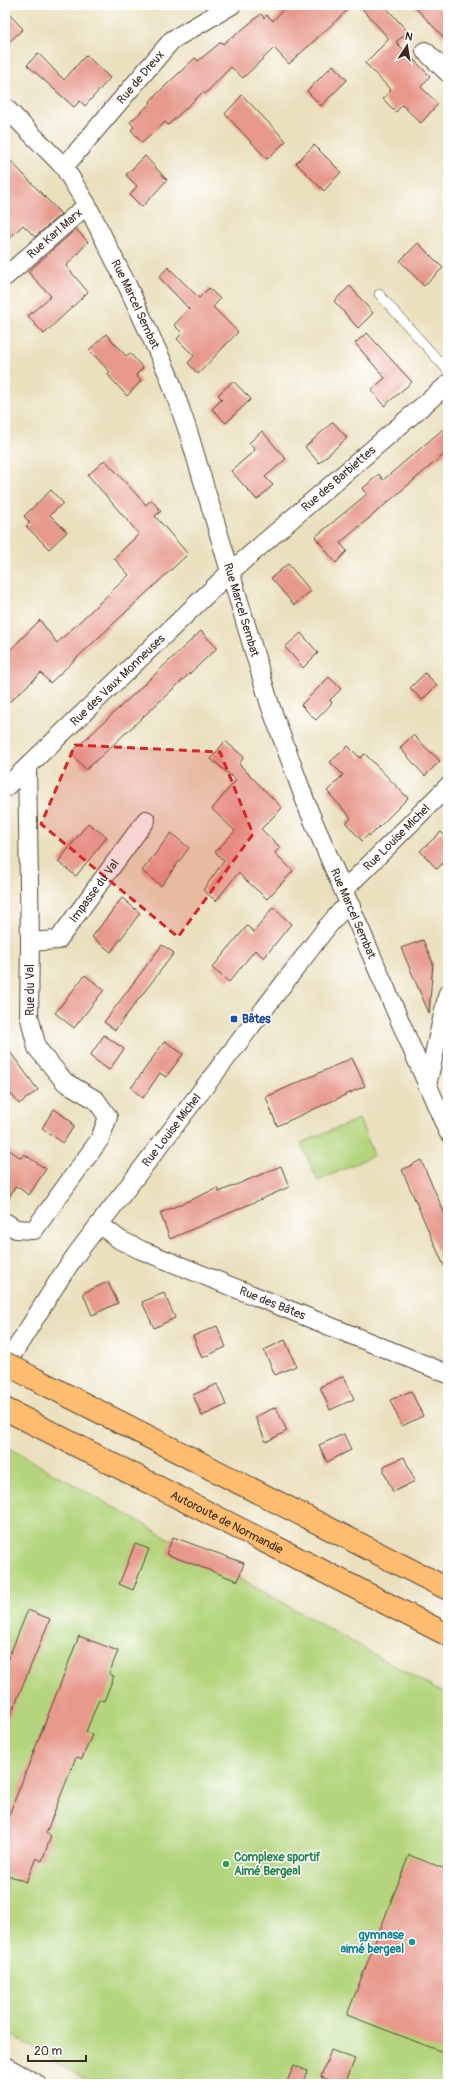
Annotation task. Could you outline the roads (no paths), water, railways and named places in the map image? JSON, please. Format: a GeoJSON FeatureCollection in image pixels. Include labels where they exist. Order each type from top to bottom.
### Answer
{"type":"FeatureCollection","features":[{"type":"Feature","properties":{"kind":"highway"},"geometry":{"type":"LineString","coordinates":[[5,1363],[448,1589]]}},
{"type":"Feature","properties":{"kind":"highway","name":"Autoroute de Normandie"},"geometry":{"type":"LineString","coordinates":[[7,1410],[448,1635]]}},
{"type":"Feature","properties":{"kind":"street","name":"Rue de Dreux"},"geometry":{"type":"LineString","coordinates":[[64,167],[172,40],[232,5]]}},
{"type":"Feature","properties":{"kind":"street"},"geometry":{"type":"LineString","coordinates":[[425,51],[448,73]]}},
{"type":"Feature","properties":{"kind":"street","name":"Rue Marcel Sembat"},"geometry":{"type":"LineString","coordinates":[[5,107],[64,167],[86,205],[168,374],[188,431],[229,573],[270,705],[309,812],[448,1132]]}},
{"type":"Feature","properties":{"kind":"street","name":"Rue Karl Marx"},"geometry":{"type":"LineString","coordinates":[[5,277],[86,205]]}},
{"type":"Feature","properties":{"kind":"street","name":"Rue des Barbiettes"},"geometry":{"type":"LineString","coordinates":[[229,573],[448,384]]}},
{"type":"Feature","properties":{"kind":"street","name":"Rue des Vaux Monneuses"},"geometry":{"type":"LineString","coordinates":[[5,788],[229,573]]}},
{"type":"Feature","properties":{"kind":"street","name":"Rue du Val"},"geometry":{"type":"LineString","coordinates":[[5,1222],[16,1229],[34,1230],[100,1139],[108,1117],[96,1100],[65,1082],[37,1048],[28,1015],[30,942],[27,767]]}},
{"type":"Feature","properties":{"kind":"street","name":"Rue Louise Michel"},"geometry":{"type":"LineString","coordinates":[[343,888],[360,874],[448,786]]}},
{"type":"Feature","properties":{"kind":"street","name":"Impasse du Val"},"geometry":{"type":"LineString","coordinates":[[30,942],[58,940],[146,820]]}},
{"type":"Feature","properties":{"kind":"street","name":"Rue Louise Michel"},"geometry":{"type":"LineString","coordinates":[[5,1366],[62,1275],[327,927],[341,911],[351,906]]}},
{"type":"Feature","properties":{"kind":"street"},"geometry":{"type":"LineString","coordinates":[[427,1085],[448,993]]}},
{"type":"Feature","properties":{"kind":"street","name":"Rue des Bâtes"},"geometry":{"type":"LineString","coordinates":[[100,1225],[120,1240],[141,1250],[448,1374]]}},
{"type":"Feature","properties":{"kind":"street"},"geometry":{"type":"LineString","coordinates":[[5,2066],[37,2084]]}},
{"type":"Feature","properties":{"kind":"lane"},"geometry":{"type":"LineString","coordinates":[[379,294],[448,371]]}},
{"type":"Feature","properties":{"kind":"place","name":"Bâtes"},"geometry":{"type":"Point","coordinates":[234,1019]}},
{"type":"Feature","properties":{"kind":"place","name":"Complexe sportif Aimé Bergeal"},"geometry":{"type":"Point","coordinates":[226,1864]}},
{"type":"Feature","properties":{"kind":"place","name":"gymnase aimé bergeal"},"geometry":{"type":"Point","coordinates":[412,1942]}}]}
